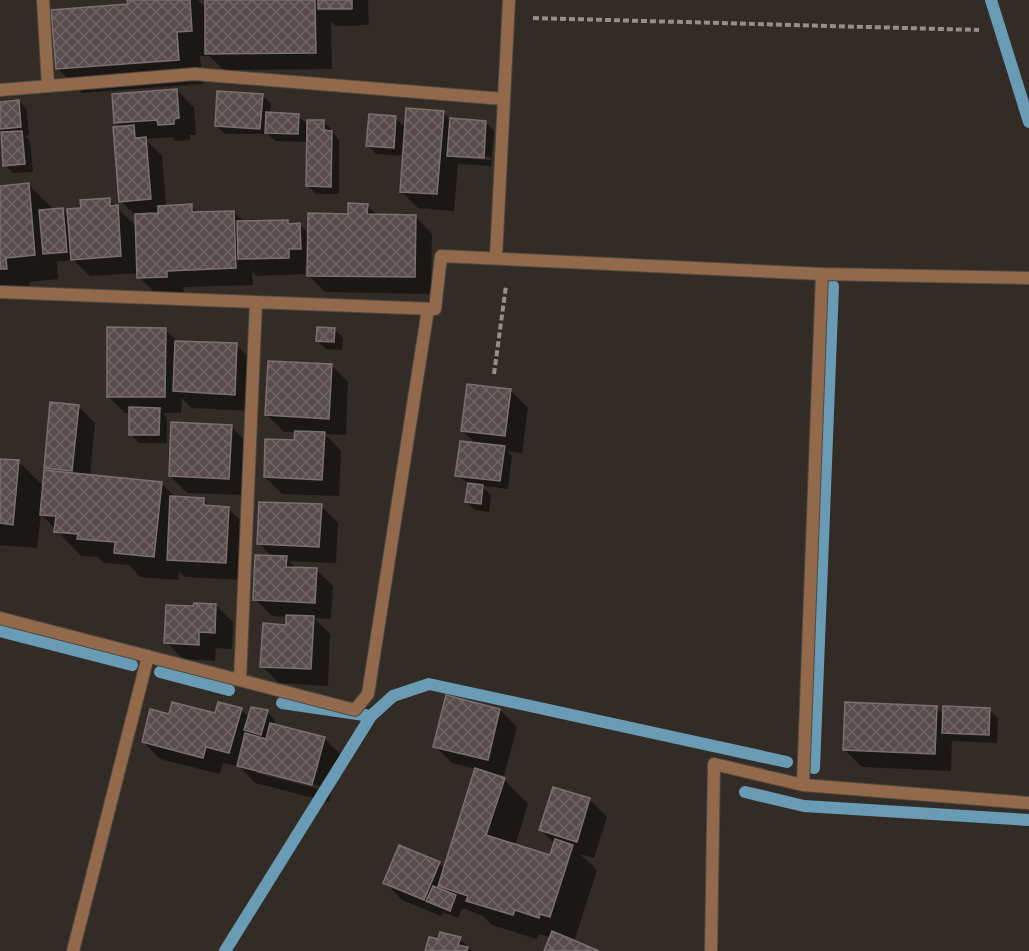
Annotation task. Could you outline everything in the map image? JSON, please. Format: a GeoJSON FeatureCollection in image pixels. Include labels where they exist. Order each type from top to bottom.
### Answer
{"type":"FeatureCollection","features":[{"type":"Feature","properties":{"kind":"street"},"geometry":{"type":"LineString","coordinates":[[43,0],[48,86]]}},
{"type":"Feature","properties":{"kind":"street"},"geometry":{"type":"LineString","coordinates":[[496,257],[509,0]]}},
{"type":"Feature","properties":{"kind":"street"},"geometry":{"type":"LineString","coordinates":[[0,90],[195,74],[504,99]]}},
{"type":"Feature","properties":{"kind":"street"},"geometry":{"type":"LineString","coordinates":[[0,292],[435,309],[441,256],[822,274],[1029,278]]}},
{"type":"Feature","properties":{"kind":"street"},"geometry":{"type":"LineString","coordinates":[[803,785],[822,274]]}},
{"type":"Feature","properties":{"kind":"street"},"geometry":{"type":"LineString","coordinates":[[240,680],[256,302]]}},
{"type":"Feature","properties":{"kind":"street"},"geometry":{"type":"LineString","coordinates":[[0,618],[355,710],[368,694],[428,309]]}},
{"type":"Feature","properties":{"kind":"street"},"geometry":{"type":"LineString","coordinates":[[73,951],[148,656]]}},
{"type":"Feature","properties":{"kind":"street"},"geometry":{"type":"LineString","coordinates":[[711,951],[714,764],[803,785],[1029,803]]}},
{"type":"Feature","properties":{"kind":"path"},"geometry":{"type":"LineString","coordinates":[[508,17],[979,30]]}},
{"type":"Feature","properties":{"kind":"path"},"geometry":{"type":"LineString","coordinates":[[494,375],[509,258]]}},
{"type":"Feature","properties":{"kind":"building"},"geometry":{"type":"Polygon","coordinates":[[[127,0],[190,0],[192,31],[177,32],[179,60],[56,69],[51,10],[128,4],[127,0]]]}},
{"type":"Feature","properties":{"kind":"building"},"geometry":{"type":"Polygon","coordinates":[[[205,0],[315,0],[316,53],[205,54],[205,0]]]}},
{"type":"Feature","properties":{"kind":"building"},"geometry":{"type":"Polygon","coordinates":[[[318,0],[352,0],[352,9],[318,9],[318,0]]]}},
{"type":"Feature","properties":{"kind":"building"},"geometry":{"type":"Polygon","coordinates":[[[177,89],[179,118],[174,119],[174,124],[158,125],[157,120],[114,123],[112,94],[177,89]]]}},
{"type":"Feature","properties":{"kind":"building"},"geometry":{"type":"Polygon","coordinates":[[[217,91],[263,94],[260,129],[215,126],[217,91]]]}},
{"type":"Feature","properties":{"kind":"building"},"geometry":{"type":"Polygon","coordinates":[[[19,100],[21,127],[0,129],[0,102],[19,100]]]}},
{"type":"Feature","properties":{"kind":"building"},"geometry":{"type":"Polygon","coordinates":[[[406,108],[444,111],[437,194],[400,192],[406,108]]]}},
{"type":"Feature","properties":{"kind":"building"},"geometry":{"type":"Polygon","coordinates":[[[266,112],[299,114],[298,134],[265,133],[266,112]]]}},
{"type":"Feature","properties":{"kind":"building"},"geometry":{"type":"Polygon","coordinates":[[[369,114],[396,116],[394,148],[366,146],[369,114]]]}},
{"type":"Feature","properties":{"kind":"building"},"geometry":{"type":"Polygon","coordinates":[[[450,118],[486,121],[484,158],[447,156],[450,118]]]}},
{"type":"Feature","properties":{"kind":"building"},"geometry":{"type":"Polygon","coordinates":[[[307,120],[324,120],[324,130],[332,131],[331,187],[306,186],[307,120]]]}},
{"type":"Feature","properties":{"kind":"building"},"geometry":{"type":"Polygon","coordinates":[[[134,125],[135,138],[146,137],[151,199],[119,202],[113,127],[134,125]]]}},
{"type":"Feature","properties":{"kind":"building"},"geometry":{"type":"Polygon","coordinates":[[[22,131],[25,164],[3,166],[1,132],[22,131]]]}},
{"type":"Feature","properties":{"kind":"building"},"geometry":{"type":"Polygon","coordinates":[[[29,183],[35,255],[6,258],[7,269],[0,269],[0,186],[29,183]]]}},
{"type":"Feature","properties":{"kind":"building"},"geometry":{"type":"Polygon","coordinates":[[[110,198],[110,206],[118,205],[121,256],[71,260],[67,209],[81,208],[80,200],[110,198]]]}},
{"type":"Feature","properties":{"kind":"building"},"geometry":{"type":"Polygon","coordinates":[[[348,203],[368,204],[367,214],[416,215],[415,277],[307,276],[308,213],[348,214],[348,203]]]}},
{"type":"Feature","properties":{"kind":"building"},"geometry":{"type":"Polygon","coordinates":[[[192,204],[192,212],[234,211],[236,268],[167,271],[167,277],[137,278],[135,214],[158,213],[158,206],[192,204]]]}},
{"type":"Feature","properties":{"kind":"building"},"geometry":{"type":"Polygon","coordinates":[[[63,208],[67,252],[43,254],[39,210],[63,208]]]}},
{"type":"Feature","properties":{"kind":"building"},"geometry":{"type":"Polygon","coordinates":[[[288,220],[288,224],[300,223],[301,249],[289,249],[289,258],[238,259],[237,221],[288,220]]]}},
{"type":"Feature","properties":{"kind":"building"},"geometry":{"type":"Polygon","coordinates":[[[107,327],[166,328],[165,397],[107,397],[107,327]]]}},
{"type":"Feature","properties":{"kind":"building"},"geometry":{"type":"Polygon","coordinates":[[[317,327],[335,328],[334,342],[316,341],[317,327]]]}},
{"type":"Feature","properties":{"kind":"building"},"geometry":{"type":"Polygon","coordinates":[[[175,341],[237,343],[235,395],[173,391],[175,341]]]}},
{"type":"Feature","properties":{"kind":"building"},"geometry":{"type":"Polygon","coordinates":[[[268,361],[332,364],[329,419],[265,415],[268,361]]]}},
{"type":"Feature","properties":{"kind":"building"},"geometry":{"type":"Polygon","coordinates":[[[467,384],[511,389],[505,436],[461,431],[467,384]]]}},
{"type":"Feature","properties":{"kind":"building"},"geometry":{"type":"Polygon","coordinates":[[[50,402],[79,405],[72,471],[44,468],[50,402]]]}},
{"type":"Feature","properties":{"kind":"building"},"geometry":{"type":"Polygon","coordinates":[[[129,407],[160,408],[159,435],[129,435],[129,407]]]}},
{"type":"Feature","properties":{"kind":"building"},"geometry":{"type":"Polygon","coordinates":[[[171,422],[232,425],[229,479],[169,476],[171,422]]]}},
{"type":"Feature","properties":{"kind":"building"},"geometry":{"type":"Polygon","coordinates":[[[295,431],[325,432],[322,480],[264,477],[265,439],[294,440],[295,431]]]}},
{"type":"Feature","properties":{"kind":"building"},"geometry":{"type":"Polygon","coordinates":[[[460,441],[505,446],[500,481],[455,476],[460,441]]]}},
{"type":"Feature","properties":{"kind":"building"},"geometry":{"type":"Polygon","coordinates":[[[0,459],[19,460],[13,525],[0,523],[0,459]]]}},
{"type":"Feature","properties":{"kind":"building"},"geometry":{"type":"Polygon","coordinates":[[[44,470],[162,482],[154,557],[114,553],[115,542],[77,539],[78,534],[54,532],[56,516],[40,515],[44,470]]]}},
{"type":"Feature","properties":{"kind":"building"},"geometry":{"type":"Polygon","coordinates":[[[468,483],[483,485],[481,504],[465,502],[468,483]]]}},
{"type":"Feature","properties":{"kind":"building"},"geometry":{"type":"Polygon","coordinates":[[[170,496],[204,498],[204,505],[229,507],[226,563],[167,560],[170,496]]]}},
{"type":"Feature","properties":{"kind":"building"},"geometry":{"type":"Polygon","coordinates":[[[259,502],[322,504],[319,547],[257,544],[259,502]]]}},
{"type":"Feature","properties":{"kind":"building"},"geometry":{"type":"Polygon","coordinates":[[[255,555],[287,556],[286,567],[317,568],[315,603],[253,600],[255,555]]]}},
{"type":"Feature","properties":{"kind":"building"},"geometry":{"type":"Polygon","coordinates":[[[194,603],[216,604],[215,633],[199,632],[199,645],[164,643],[166,605],[193,606],[194,603]]]}},
{"type":"Feature","properties":{"kind":"building"},"geometry":{"type":"Polygon","coordinates":[[[286,615],[314,616],[311,669],[260,667],[263,623],[286,625],[286,615]]]}},
{"type":"Feature","properties":{"kind":"building"},"geometry":{"type":"Polygon","coordinates":[[[446,695],[500,709],[488,760],[433,747],[446,695]]]}},
{"type":"Feature","properties":{"kind":"building"},"geometry":{"type":"Polygon","coordinates":[[[172,702],[215,713],[218,702],[242,708],[229,753],[206,747],[203,758],[142,742],[150,709],[169,714],[172,702]]]}},
{"type":"Feature","properties":{"kind":"building"},"geometry":{"type":"Polygon","coordinates":[[[845,702],[937,706],[935,754],[843,750],[845,702]]]}},
{"type":"Feature","properties":{"kind":"building"},"geometry":{"type":"Polygon","coordinates":[[[943,706],[990,708],[989,735],[942,733],[943,706]]]}},
{"type":"Feature","properties":{"kind":"building"},"geometry":{"type":"Polygon","coordinates":[[[251,707],[268,710],[261,735],[244,730],[251,707]]]}},
{"type":"Feature","properties":{"kind":"building"},"geometry":{"type":"Polygon","coordinates":[[[270,723],[325,737],[312,785],[237,766],[245,733],[266,739],[270,723]]]}},
{"type":"Feature","properties":{"kind":"building"},"geometry":{"type":"Polygon","coordinates":[[[475,768],[505,778],[486,835],[550,855],[555,839],[573,845],[550,917],[540,914],[539,918],[515,910],[513,915],[466,901],[468,896],[438,886],[475,768]]]}},
{"type":"Feature","properties":{"kind":"building"},"geometry":{"type":"Polygon","coordinates":[[[553,787],[590,798],[577,842],[539,830],[553,787]]]}},
{"type":"Feature","properties":{"kind":"building"},"geometry":{"type":"Polygon","coordinates":[[[399,845],[440,862],[424,900],[383,883],[399,845]]]}},
{"type":"Feature","properties":{"kind":"building"},"geometry":{"type":"Polygon","coordinates":[[[433,886],[456,895],[450,911],[426,901],[433,886]]]}},
{"type":"Feature","properties":{"kind":"building"},"geometry":{"type":"Polygon","coordinates":[[[552,931],[599,951],[544,951],[552,931]]]}},
{"type":"Feature","properties":{"kind":"building"},"geometry":{"type":"Polygon","coordinates":[[[440,932],[461,937],[458,945],[468,947],[467,951],[425,951],[429,937],[438,939],[440,932]]]}},
{"type":"Feature","properties":{"kind":"waterway"},"geometry":{"type":"LineString","coordinates":[[991,0],[1029,122]]}},
{"type":"Feature","properties":{"kind":"waterway"},"geometry":{"type":"LineString","coordinates":[[814,768],[833,286]]}},
{"type":"Feature","properties":{"kind":"waterway"},"geometry":{"type":"LineString","coordinates":[[0,631],[132,665]]}},
{"type":"Feature","properties":{"kind":"waterway"},"geometry":{"type":"LineString","coordinates":[[160,672],[229,690]]}},
{"type":"Feature","properties":{"kind":"waterway"},"geometry":{"type":"LineString","coordinates":[[282,703],[371,716],[393,696],[429,684],[787,762]]}},
{"type":"Feature","properties":{"kind":"waterway"},"geometry":{"type":"LineString","coordinates":[[225,951],[371,716]]}},
{"type":"Feature","properties":{"kind":"waterway"},"geometry":{"type":"LineString","coordinates":[[745,792],[804,806],[1029,820]]}}]}
